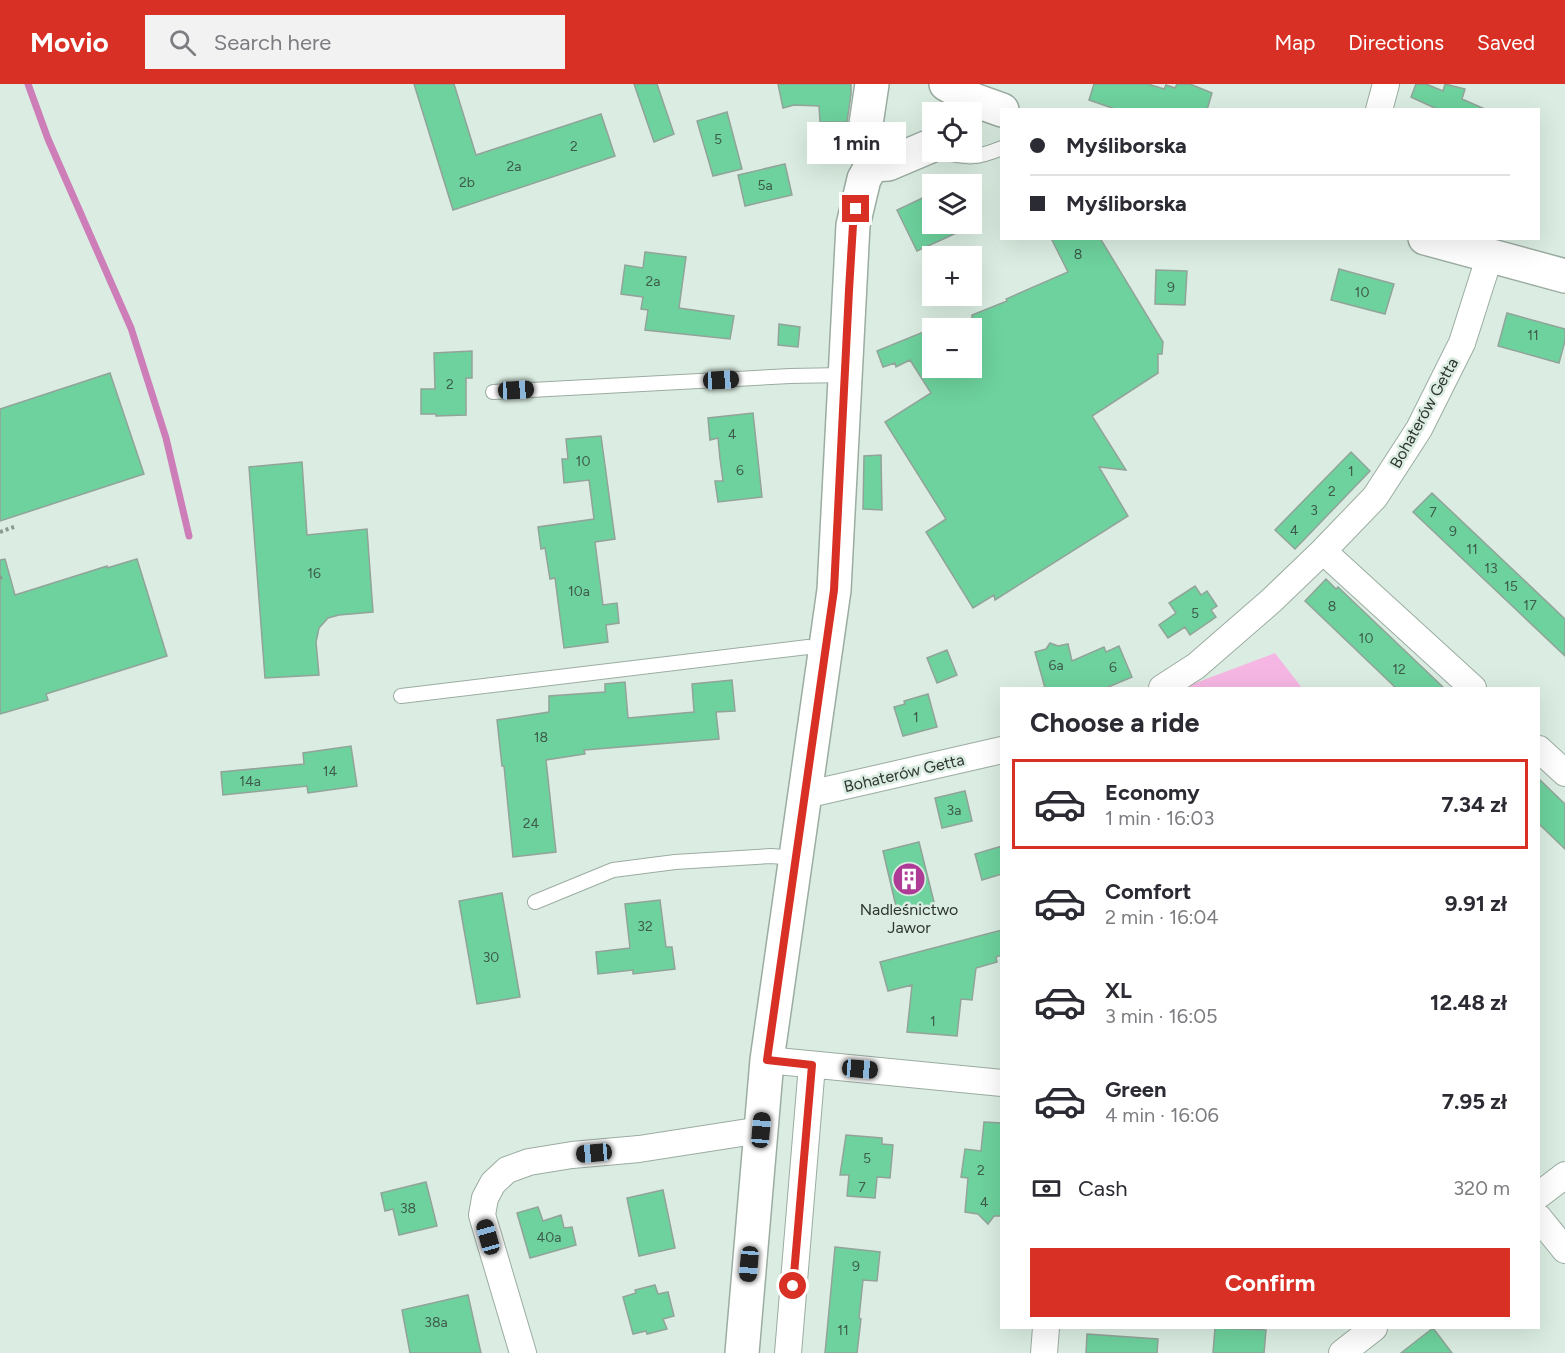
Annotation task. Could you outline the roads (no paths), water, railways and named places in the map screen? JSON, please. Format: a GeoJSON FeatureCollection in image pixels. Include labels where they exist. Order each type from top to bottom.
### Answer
{"type":"FeatureCollection","features":[{"type":"Feature","properties":{"kind":"street"},"geometry":{"type":"LineString","coordinates":[[742,1353],[767,1060],[834,590],[853,225],[864,179],[872,165],[867,144],[867,124],[872,84]]}},
{"type":"Feature","properties":{"kind":"street"},"geometry":{"type":"LineString","coordinates":[[1380,108],[1386,84]]}},
{"type":"Feature","properties":{"kind":"street"},"geometry":{"type":"LineString","coordinates":[[872,165],[888,164],[922,153]]}},
{"type":"Feature","properties":{"kind":"street"},"geometry":{"type":"LineString","coordinates":[[1433,240],[1565,276]]}},
{"type":"Feature","properties":{"kind":"street","name":"Bohaterów Getta"},"geometry":{"type":"LineString","coordinates":[[1164,687],[1196,666],[1272,600],[1375,497],[1419,429],[1462,343],[1490,255]]}},
{"type":"Feature","properties":{"kind":"street"},"geometry":{"type":"LineString","coordinates":[[1323,551],[1472,687]]}},
{"type":"Feature","properties":{"kind":"street","name":"Bohaterów Getta"},"geometry":{"type":"LineString","coordinates":[[805,795],[1000,750]]}},
{"type":"Feature","properties":{"kind":"street"},"geometry":{"type":"LineString","coordinates":[[1540,750],[1565,773]]}},
{"type":"Feature","properties":{"kind":"street"},"geometry":{"type":"LineString","coordinates":[[767,1060],[1000,1083]]}},
{"type":"Feature","properties":{"kind":"street"},"geometry":{"type":"LineString","coordinates":[[788,1353],[812,1065]]}},
{"type":"Feature","properties":{"kind":"street"},"geometry":{"type":"LineString","coordinates":[[523,1353],[482,1215],[485,1198],[493,1183],[507,1170],[529,1162],[572,1155],[639,1149],[761,1130]]}},
{"type":"Feature","properties":{"kind":"street"},"geometry":{"type":"LineString","coordinates":[[1540,1194],[1565,1175]]}},
{"type":"Feature","properties":{"kind":"street"},"geometry":{"type":"LineString","coordinates":[[1540,1219],[1565,1250]]}},
{"type":"Feature","properties":{"kind":"street"},"geometry":{"type":"LineString","coordinates":[[1044,1353],[1046,1329]]}},
{"type":"Feature","properties":{"kind":"street"},"geometry":{"type":"LineString","coordinates":[[1342,1353],[1373,1329]]}},
{"type":"Feature","properties":{"kind":"lane"},"geometry":{"type":"LineString","coordinates":[[982,156],[1000,149]]}},
{"type":"Feature","properties":{"kind":"lane"},"geometry":{"type":"LineString","coordinates":[[493,392],[845,375]]}},
{"type":"Feature","properties":{"kind":"lane"},"geometry":{"type":"LineString","coordinates":[[401,696],[808,647],[825,651]]}},
{"type":"Feature","properties":{"kind":"lane"},"geometry":{"type":"LineString","coordinates":[[534,902],[613,870],[675,862],[760,857],[796,858]]}},
{"type":"Feature","properties":{"kind":"waterway"},"geometry":{"type":"LineString","coordinates":[[28,84],[48,139],[131,328],[166,438],[189,536]]}},
{"type":"Feature","properties":{"kind":"place","name":"Nadleśnictwo Jawor"},"geometry":{"type":"Point","coordinates":[909,879]}}]}
